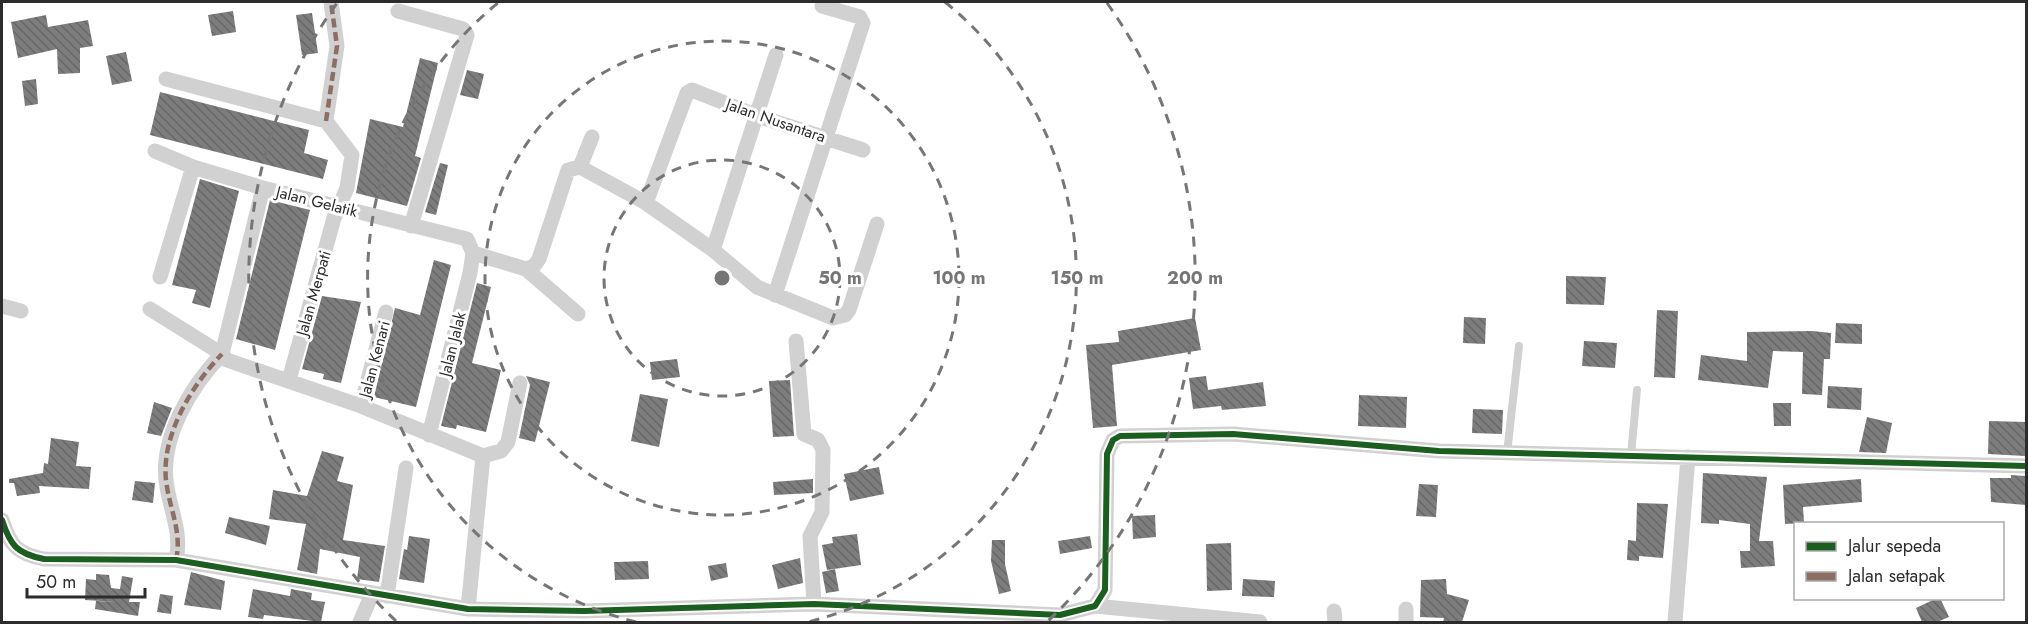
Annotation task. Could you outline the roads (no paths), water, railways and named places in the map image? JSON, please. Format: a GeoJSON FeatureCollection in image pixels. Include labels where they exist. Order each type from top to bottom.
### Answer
{"type":"FeatureCollection","features":[{"type":"Feature","properties":{"kind":"street"},"geometry":{"type":"LineString","coordinates":[[166,79],[326,121],[337,46],[331,2]]}},
{"type":"Feature","properties":{"kind":"street"},"geometry":{"type":"LineString","coordinates":[[775,295],[828,138],[863,23],[860,17],[822,6]]}},
{"type":"Feature","properties":{"kind":"street"},"geometry":{"type":"LineString","coordinates":[[398,11],[463,29],[467,35],[411,226]]}},
{"type":"Feature","properties":{"kind":"street"},"geometry":{"type":"LineString","coordinates":[[712,250],[776,56]]}},
{"type":"Feature","properties":{"kind":"street","name":"Jalan Nusantara"},"geometry":{"type":"LineString","coordinates":[[646,203],[690,90],[755,115],[863,150]]}},
{"type":"Feature","properties":{"kind":"street","name":"Jalan Merpati"},"geometry":{"type":"LineString","coordinates":[[289,380],[353,161],[326,121]]}},
{"type":"Feature","properties":{"kind":"street"},"geometry":{"type":"LineString","coordinates":[[580,167],[592,137]]}},
{"type":"Feature","properties":{"kind":"street","name":"Jalan Gelatik"},"geometry":{"type":"LineString","coordinates":[[155,151],[193,167],[263,188],[466,239],[472,253]]}},
{"type":"Feature","properties":{"kind":"street"},"geometry":{"type":"LineString","coordinates":[[160,277],[193,167]]}},
{"type":"Feature","properties":{"kind":"street"},"geometry":{"type":"LineString","coordinates":[[526,269],[534,266],[539,259],[568,170],[580,167],[646,203],[712,250],[757,287],[833,318],[845,315],[877,224]]}},
{"type":"Feature","properties":{"kind":"street"},"geometry":{"type":"LineString","coordinates":[[176,560],[178,534],[166,484],[170,446],[190,393],[222,354],[263,188]]}},
{"type":"Feature","properties":{"kind":"street"},"geometry":{"type":"LineString","coordinates":[[472,253],[526,269],[578,314]]}},
{"type":"Feature","properties":{"kind":"street","name":"Jalan Jalak"},"geometry":{"type":"LineString","coordinates":[[429,435],[470,273],[472,253]]}},
{"type":"Feature","properties":{"kind":"street"},"geometry":{"type":"LineString","coordinates":[[2,306],[21,311]]}},
{"type":"Feature","properties":{"kind":"street"},"geometry":{"type":"LineString","coordinates":[[150,309],[222,354],[227,360],[361,406],[483,456],[501,451],[508,442],[520,383]]}},
{"type":"Feature","properties":{"kind":"street","name":"Jalan Kenari"},"geometry":{"type":"LineString","coordinates":[[361,406],[386,312]]}},
{"type":"Feature","properties":{"kind":"street"},"geometry":{"type":"LineString","coordinates":[[796,341],[804,434],[818,440],[823,450],[822,512],[810,536],[814,604]]}},
{"type":"Feature","properties":{"kind":"street"},"geometry":{"type":"LineString","coordinates":[[1095,606],[1102,597],[1107,582],[1107,454],[1116,438],[1233,434],[1439,451],[2026,466]]}},
{"type":"Feature","properties":{"kind":"street"},"geometry":{"type":"LineString","coordinates":[[468,609],[483,456]]}},
{"type":"Feature","properties":{"kind":"street"},"geometry":{"type":"LineString","coordinates":[[1675,622],[1688,457]]}},
{"type":"Feature","properties":{"kind":"street"},"geometry":{"type":"LineString","coordinates":[[360,622],[380,595],[406,468]]}},
{"type":"Feature","properties":{"kind":"street"},"geometry":{"type":"LineString","coordinates":[[2,520],[10,544],[26,556],[44,559],[176,560],[468,609],[584,617],[814,604],[1060,615],[1095,606],[1260,622]]}},
{"type":"Feature","properties":{"kind":"lane"},"geometry":{"type":"LineString","coordinates":[[1507,453],[1519,345]]}},
{"type":"Feature","properties":{"kind":"lane"},"geometry":{"type":"LineString","coordinates":[[1631,455],[1637,390]]}}]}
